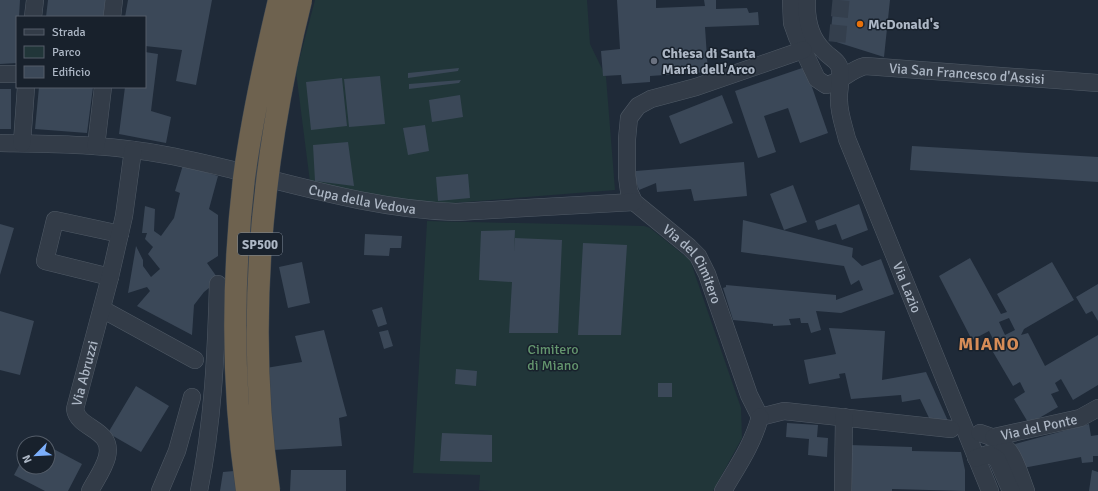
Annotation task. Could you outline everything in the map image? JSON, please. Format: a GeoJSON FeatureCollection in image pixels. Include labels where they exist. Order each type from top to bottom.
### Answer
{"type":"FeatureCollection","features":[{"type":"Feature","properties":{"kind":"highway","name":"SP500"},"geometry":{"type":"LineString","coordinates":[[247,491],[242,457],[236,354],[238,252],[244,177],[256,104],[279,0]]}},
{"type":"Feature","properties":{"kind":"highway","name":"SP500"},"geometry":{"type":"LineString","coordinates":[[269,491],[264,455],[258,353],[259,253],[266,180],[278,108],[301,0]]}},
{"type":"Feature","properties":{"kind":"street"},"geometry":{"type":"LineString","coordinates":[[33,16],[35,0]]}},
{"type":"Feature","properties":{"kind":"street"},"geometry":{"type":"LineString","coordinates":[[112,16],[114,0]]}},
{"type":"Feature","properties":{"kind":"street"},"geometry":{"type":"LineString","coordinates":[[634,202],[629,191],[627,176],[627,139],[630,118],[638,106],[651,99],[696,87],[803,50],[792,23],[791,0]]}},
{"type":"Feature","properties":{"kind":"street"},"geometry":{"type":"LineString","coordinates":[[807,0],[807,16],[810,28],[842,55],[865,66]]}},
{"type":"Feature","properties":{"kind":"street","name":"Via Lazio"},"geometry":{"type":"LineString","coordinates":[[832,46],[841,70],[840,111],[847,139],[990,491]]}},
{"type":"Feature","properties":{"kind":"street","name":"Via San Francesco d'Assisi"},"geometry":{"type":"LineString","coordinates":[[803,50],[817,79],[826,85],[833,84],[855,69],[865,66],[1098,83]]}},
{"type":"Feature","properties":{"kind":"street"},"geometry":{"type":"LineString","coordinates":[[0,74],[16,74]]}},
{"type":"Feature","properties":{"kind":"street"},"geometry":{"type":"LineString","coordinates":[[22,144],[26,88]]}},
{"type":"Feature","properties":{"kind":"street"},"geometry":{"type":"LineString","coordinates":[[96,146],[103,88]]}},
{"type":"Feature","properties":{"kind":"street","name":"Cupa della Vedova"},"geometry":{"type":"LineString","coordinates":[[0,143],[96,146],[133,150],[222,166],[370,201],[434,211],[456,212],[634,202]]}},
{"type":"Feature","properties":{"kind":"street","name":"Via Abruzzi"},"geometry":{"type":"LineString","coordinates":[[90,491],[107,458],[108,450],[102,435],[79,419],[75,409],[102,309],[120,234],[133,150]]}},
{"type":"Feature","properties":{"kind":"street","name":"Via del Cimitero"},"geometry":{"type":"LineString","coordinates":[[634,202],[698,256],[707,274],[750,395],[760,416]]}},
{"type":"Feature","properties":{"kind":"street"},"geometry":{"type":"LineString","coordinates":[[110,277],[45,261],[55,220],[120,234]]}},
{"type":"Feature","properties":{"kind":"street"},"geometry":{"type":"LineString","coordinates":[[199,491],[208,442],[212,400],[216,353],[218,284]]}},
{"type":"Feature","properties":{"kind":"street"},"geometry":{"type":"LineString","coordinates":[[102,309],[195,360]]}},
{"type":"Feature","properties":{"kind":"street"},"geometry":{"type":"LineString","coordinates":[[160,491],[177,451],[192,397]]}},
{"type":"Feature","properties":{"kind":"street","name":"Via del Ponte"},"geometry":{"type":"LineString","coordinates":[[1026,491],[1007,447],[987,435],[1080,418],[1098,408]]}},
{"type":"Feature","properties":{"kind":"street"},"geometry":{"type":"LineString","coordinates":[[723,491],[748,448],[760,416],[784,411],[951,429]]}},
{"type":"Feature","properties":{"kind":"street"},"geometry":{"type":"LineString","coordinates":[[843,491],[844,417]]}},
{"type":"Feature","properties":{"kind":"street","name":"Via del Ponte"},"geometry":{"type":"LineString","coordinates":[[976,458],[988,454],[997,459],[1012,491]]}},
{"type":"Feature","properties":{"kind":"green space"},"geometry":{"type":"Polygon","coordinates":[[[315,0],[587,0],[590,44],[606,77],[615,190],[428,205],[310,182],[296,72],[315,0]]]}},
{"type":"Feature","properties":{"kind":"green space","name":"Cimitero di Miano"},"geometry":{"type":"Polygon","coordinates":[[[427,221],[644,226],[650,228],[690,260],[741,408],[742,438],[713,491],[492,491],[479,490],[480,475],[413,473],[427,221]]]}},
{"type":"Feature","properties":{"kind":"building"},"geometry":{"type":"Polygon","coordinates":[[[0,0],[20,0],[19,16],[16,16],[16,63],[0,64],[0,0]]]}},
{"type":"Feature","properties":{"kind":"building"},"geometry":{"type":"Polygon","coordinates":[[[48,0],[106,0],[104,16],[46,16],[48,0]]]}},
{"type":"Feature","properties":{"kind":"building"},"geometry":{"type":"Polygon","coordinates":[[[128,0],[212,0],[196,85],[176,81],[182,50],[146,46],[146,16],[125,16],[128,0]]]}},
{"type":"Feature","properties":{"kind":"building"},"geometry":{"type":"Polygon","coordinates":[[[617,0],[656,0],[656,8],[705,6],[704,0],[716,0],[716,9],[747,8],[749,13],[758,12],[759,25],[705,27],[708,72],[650,76],[650,82],[622,84],[621,75],[603,76],[601,51],[620,49],[617,0]]]}},
{"type":"Feature","properties":{"kind":"building","name":"McDonald's"},"geometry":{"type":"Polygon","coordinates":[[[834,0],[890,0],[884,57],[830,40],[834,0]]]}},
{"type":"Feature","properties":{"kind":"building"},"geometry":{"type":"Polygon","coordinates":[[[146,52],[158,54],[151,111],[171,117],[166,143],[119,134],[125,88],[146,88],[146,52]]]}},
{"type":"Feature","properties":{"kind":"building"},"geometry":{"type":"Polygon","coordinates":[[[805,67],[828,133],[800,143],[788,108],[764,116],[776,152],[758,158],[735,91],[805,67]]]}},
{"type":"Feature","properties":{"kind":"building"},"geometry":{"type":"Polygon","coordinates":[[[459,68],[458,71],[408,78],[408,73],[459,68]]]}},
{"type":"Feature","properties":{"kind":"building"},"geometry":{"type":"Polygon","coordinates":[[[380,76],[385,124],[349,127],[344,79],[380,76]]]}},
{"type":"Feature","properties":{"kind":"building"},"geometry":{"type":"Polygon","coordinates":[[[342,78],[347,126],[311,130],[306,82],[342,78]]]}},
{"type":"Feature","properties":{"kind":"building"},"geometry":{"type":"Polygon","coordinates":[[[461,80],[459,83],[409,89],[409,84],[461,80]]]}},
{"type":"Feature","properties":{"kind":"building"},"geometry":{"type":"Polygon","coordinates":[[[39,88],[93,88],[87,133],[35,129],[39,88]]]}},
{"type":"Feature","properties":{"kind":"building"},"geometry":{"type":"Polygon","coordinates":[[[0,89],[11,89],[11,129],[0,129],[0,89]]]}},
{"type":"Feature","properties":{"kind":"building"},"geometry":{"type":"Polygon","coordinates":[[[460,95],[463,117],[432,122],[429,100],[460,95]]]}},
{"type":"Feature","properties":{"kind":"building"},"geometry":{"type":"Polygon","coordinates":[[[722,95],[733,123],[680,144],[669,116],[722,95]]]}},
{"type":"Feature","properties":{"kind":"building"},"geometry":{"type":"Polygon","coordinates":[[[425,125],[429,151],[408,155],[403,128],[425,125]]]}},
{"type":"Feature","properties":{"kind":"building"},"geometry":{"type":"Polygon","coordinates":[[[348,142],[354,186],[315,181],[313,145],[348,142]]]}},
{"type":"Feature","properties":{"kind":"building"},"geometry":{"type":"Polygon","coordinates":[[[912,146],[1098,157],[1098,182],[910,170],[912,146]]]}},
{"type":"Feature","properties":{"kind":"building"},"geometry":{"type":"Polygon","coordinates":[[[744,162],[747,196],[694,201],[691,189],[657,192],[656,183],[639,190],[636,181],[636,171],[744,162]]]}},
{"type":"Feature","properties":{"kind":"building"},"geometry":{"type":"Polygon","coordinates":[[[183,165],[218,176],[209,209],[218,215],[218,256],[207,263],[219,280],[204,292],[194,305],[192,335],[137,306],[150,291],[147,287],[128,293],[136,246],[143,260],[143,266],[151,277],[160,269],[148,254],[153,247],[145,239],[147,233],[142,233],[145,206],[155,209],[154,231],[161,236],[174,218],[180,193],[175,191],[183,165]]]}},
{"type":"Feature","properties":{"kind":"building"},"geometry":{"type":"Polygon","coordinates":[[[468,174],[470,198],[438,201],[436,177],[468,174]]]}},
{"type":"Feature","properties":{"kind":"building"},"geometry":{"type":"Polygon","coordinates":[[[793,185],[807,222],[784,230],[770,194],[793,185]]]}},
{"type":"Feature","properties":{"kind":"building"},"geometry":{"type":"Polygon","coordinates":[[[859,204],[868,230],[842,240],[836,224],[818,230],[815,221],[859,204]]]}},
{"type":"Feature","properties":{"kind":"building"},"geometry":{"type":"Polygon","coordinates":[[[743,220],[853,248],[852,257],[862,266],[881,259],[894,294],[841,313],[816,311],[821,330],[811,333],[808,323],[801,323],[800,318],[789,319],[791,325],[773,326],[773,324],[733,320],[723,288],[726,287],[726,285],[836,295],[836,300],[863,290],[859,280],[851,285],[844,266],[741,252],[743,220]]]}},
{"type":"Feature","properties":{"kind":"building"},"geometry":{"type":"Polygon","coordinates":[[[0,224],[14,228],[0,275],[0,224]]]}},
{"type":"Feature","properties":{"kind":"building"},"geometry":{"type":"Polygon","coordinates":[[[515,230],[514,252],[515,238],[562,240],[558,333],[509,333],[512,282],[479,280],[481,231],[515,230]]]}},
{"type":"Feature","properties":{"kind":"building"},"geometry":{"type":"Polygon","coordinates":[[[365,234],[402,236],[401,248],[390,248],[389,256],[364,255],[365,234]]]}},
{"type":"Feature","properties":{"kind":"building"},"geometry":{"type":"Polygon","coordinates":[[[583,243],[627,245],[621,335],[578,335],[583,243]]]}},
{"type":"Feature","properties":{"kind":"building"},"geometry":{"type":"Polygon","coordinates":[[[970,258],[1001,314],[1007,312],[997,294],[1052,262],[1074,300],[1024,329],[1021,335],[1028,333],[1045,366],[1098,335],[1098,385],[1073,400],[1061,379],[1055,383],[1059,391],[1051,394],[1058,407],[1029,424],[1014,399],[1025,392],[1020,382],[1013,386],[993,352],[998,349],[989,331],[972,340],[939,276],[970,258]],[[1009,318],[999,322],[1005,335],[1015,330],[1009,318]]]}},
{"type":"Feature","properties":{"kind":"building"},"geometry":{"type":"Polygon","coordinates":[[[302,262],[310,303],[288,308],[279,267],[302,262]]]}},
{"type":"Feature","properties":{"kind":"building"},"geometry":{"type":"Polygon","coordinates":[[[1098,284],[1098,321],[1092,311],[1086,314],[1076,297],[1098,284]]]}},
{"type":"Feature","properties":{"kind":"building"},"geometry":{"type":"Polygon","coordinates":[[[382,307],[387,324],[378,327],[372,310],[382,307]]]}},
{"type":"Feature","properties":{"kind":"building"},"geometry":{"type":"Polygon","coordinates":[[[0,311],[34,321],[20,375],[0,370],[0,311]]]}},
{"type":"Feature","properties":{"kind":"building"},"geometry":{"type":"Polygon","coordinates":[[[829,328],[885,331],[882,380],[926,372],[948,421],[930,420],[920,399],[902,402],[901,395],[851,399],[845,373],[839,374],[840,378],[809,384],[804,360],[836,354],[829,328]]]}},
{"type":"Feature","properties":{"kind":"building"},"geometry":{"type":"Polygon","coordinates":[[[324,330],[347,416],[339,418],[342,446],[273,450],[266,368],[302,362],[295,336],[324,330]]]}},
{"type":"Feature","properties":{"kind":"building"},"geometry":{"type":"Polygon","coordinates":[[[388,330],[393,346],[384,349],[379,332],[388,330]]]}},
{"type":"Feature","properties":{"kind":"building"},"geometry":{"type":"Polygon","coordinates":[[[456,369],[477,371],[476,386],[455,384],[456,369]]]}},
{"type":"Feature","properties":{"kind":"building"},"geometry":{"type":"Polygon","coordinates":[[[658,383],[672,383],[672,397],[658,397],[658,383]]]}},
{"type":"Feature","properties":{"kind":"building"},"geometry":{"type":"Polygon","coordinates":[[[136,386],[169,406],[141,452],[108,433],[136,386]]]}},
{"type":"Feature","properties":{"kind":"building"},"geometry":{"type":"Polygon","coordinates":[[[787,423],[818,425],[817,437],[828,438],[827,457],[808,455],[809,439],[786,437],[787,423]]]}},
{"type":"Feature","properties":{"kind":"building"},"geometry":{"type":"Polygon","coordinates":[[[1089,424],[1091,436],[1098,435],[1098,456],[1093,456],[1093,462],[1082,463],[1081,457],[1023,468],[1015,444],[1089,424]]]}},
{"type":"Feature","properties":{"kind":"building"},"geometry":{"type":"Polygon","coordinates":[[[442,433],[492,435],[492,462],[440,461],[442,433]]]}},
{"type":"Feature","properties":{"kind":"building"},"geometry":{"type":"Polygon","coordinates":[[[849,445],[912,447],[912,451],[961,452],[965,470],[965,491],[892,489],[892,491],[848,491],[849,445]]]}},
{"type":"Feature","properties":{"kind":"building"},"geometry":{"type":"Polygon","coordinates":[[[56,450],[82,464],[68,491],[45,491],[14,475],[16,471],[16,475],[56,475],[56,450]]]}},
{"type":"Feature","properties":{"kind":"building"},"geometry":{"type":"Polygon","coordinates":[[[291,470],[346,470],[346,491],[290,491],[291,470]]]}},
{"type":"Feature","properties":{"kind":"building"},"geometry":{"type":"Polygon","coordinates":[[[1092,470],[1098,472],[1098,491],[1089,491],[1092,470]]]}},
{"type":"Feature","properties":{"kind":"building"},"geometry":{"type":"Polygon","coordinates":[[[234,471],[237,491],[220,491],[223,472],[234,471]]]}},
{"type":"Feature","properties":{"kind":"tunnel"},"geometry":{"type":"LineString","coordinates":[[837,42],[841,0]]}},
{"type":"Feature","properties":{"kind":"place","name":"McDonald's"},"geometry":{"type":"Point","coordinates":[860,24]}},
{"type":"Feature","properties":{"kind":"place","name":"Chiesa di Santa Maria dell'Arco"},"geometry":{"type":"Point","coordinates":[654,61]}},
{"type":"Feature","properties":{"kind":"district","name":"MIANO"},"geometry":{"type":"Point","coordinates":[989,344]}}]}
